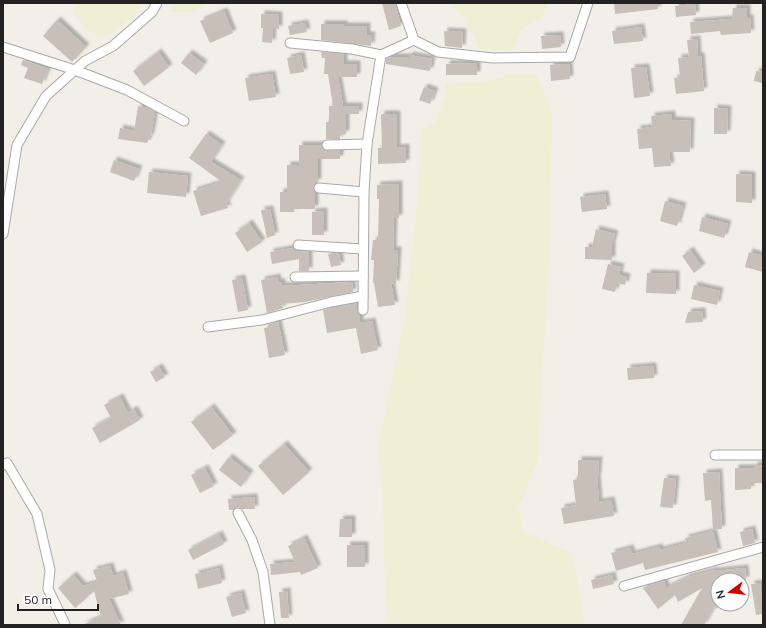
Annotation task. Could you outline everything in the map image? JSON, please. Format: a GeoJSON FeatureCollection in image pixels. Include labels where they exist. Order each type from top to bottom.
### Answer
{"type":"FeatureCollection","features":[{"type":"Feature","properties":{"kind":"street"},"geometry":{"type":"LineString","coordinates":[[3,234],[17,145],[46,96],[85,61],[112,46],[152,12],[157,3]]}},
{"type":"Feature","properties":{"kind":"street"},"geometry":{"type":"LineString","coordinates":[[400,3],[414,40],[438,52],[493,58],[570,57],[588,3]]}},
{"type":"Feature","properties":{"kind":"street"},"geometry":{"type":"LineString","coordinates":[[290,43],[352,49],[381,55],[414,40]]}},
{"type":"Feature","properties":{"kind":"street"},"geometry":{"type":"LineString","coordinates":[[3,47],[75,70],[127,90],[184,121]]}},
{"type":"Feature","properties":{"kind":"street"},"geometry":{"type":"LineString","coordinates":[[363,310],[364,192],[367,144],[381,55]]}},
{"type":"Feature","properties":{"kind":"street"},"geometry":{"type":"LineString","coordinates":[[327,145],[367,144]]}},
{"type":"Feature","properties":{"kind":"street"},"geometry":{"type":"LineString","coordinates":[[318,188],[364,192]]}},
{"type":"Feature","properties":{"kind":"street"},"geometry":{"type":"LineString","coordinates":[[298,245],[363,249]]}},
{"type":"Feature","properties":{"kind":"street"},"geometry":{"type":"LineString","coordinates":[[295,277],[363,276]]}},
{"type":"Feature","properties":{"kind":"street"},"geometry":{"type":"LineString","coordinates":[[208,327],[262,320],[331,302],[363,296]]}},
{"type":"Feature","properties":{"kind":"street"},"geometry":{"type":"LineString","coordinates":[[715,455],[763,455]]}},
{"type":"Feature","properties":{"kind":"street"},"geometry":{"type":"LineString","coordinates":[[3,465],[7,463],[37,514],[50,570],[48,589],[65,625]]}},
{"type":"Feature","properties":{"kind":"street"},"geometry":{"type":"LineString","coordinates":[[238,513],[252,540],[263,572],[270,625]]}},
{"type":"Feature","properties":{"kind":"street"},"geometry":{"type":"LineString","coordinates":[[624,586],[763,547]]}},
{"type":"Feature","properties":{"kind":"green space"},"geometry":{"type":"Polygon","coordinates":[[[79,3],[144,3],[135,15],[112,34],[102,37],[88,31],[73,11],[79,3]]]}},
{"type":"Feature","properties":{"kind":"green space"},"geometry":{"type":"Polygon","coordinates":[[[176,3],[208,3],[191,12],[169,12],[176,3]]]}},
{"type":"Feature","properties":{"kind":"green space"},"geometry":{"type":"Polygon","coordinates":[[[449,3],[547,3],[543,17],[522,29],[513,51],[480,49],[463,18],[449,3]]]}},
{"type":"Feature","properties":{"kind":"green space"},"geometry":{"type":"Polygon","coordinates":[[[513,73],[536,74],[552,112],[550,244],[537,463],[519,507],[522,531],[572,553],[585,625],[388,625],[385,594],[383,495],[377,451],[404,322],[417,208],[421,130],[434,123],[446,95],[445,84],[487,81],[513,73]]]}},
{"type":"Feature","properties":{"kind":"building"},"geometry":{"type":"Polygon","coordinates":[[[382,3],[395,3],[401,26],[389,30],[382,3]]]}},
{"type":"Feature","properties":{"kind":"building"},"geometry":{"type":"Polygon","coordinates":[[[614,3],[658,3],[658,9],[615,14],[614,3]]]}},
{"type":"Feature","properties":{"kind":"building"},"geometry":{"type":"Polygon","coordinates":[[[695,4],[696,15],[676,17],[675,6],[695,4]]]}},
{"type":"Feature","properties":{"kind":"building"},"geometry":{"type":"Polygon","coordinates":[[[733,8],[747,8],[747,18],[750,18],[751,33],[721,35],[720,31],[691,34],[690,22],[732,19],[733,8]]]}},
{"type":"Feature","properties":{"kind":"building"},"geometry":{"type":"Polygon","coordinates":[[[224,11],[233,33],[210,43],[200,21],[224,11]]]}},
{"type":"Feature","properties":{"kind":"building"},"geometry":{"type":"Polygon","coordinates":[[[261,14],[279,15],[279,29],[273,29],[272,43],[262,42],[263,28],[261,28],[261,14]]]}},
{"type":"Feature","properties":{"kind":"building"},"geometry":{"type":"Polygon","coordinates":[[[57,20],[86,47],[72,62],[43,36],[57,20]]]}},
{"type":"Feature","properties":{"kind":"building"},"geometry":{"type":"Polygon","coordinates":[[[305,23],[307,32],[290,35],[288,26],[305,23]]]}},
{"type":"Feature","properties":{"kind":"building"},"geometry":{"type":"Polygon","coordinates":[[[321,24],[367,26],[367,35],[372,35],[371,46],[321,40],[321,24]]]}},
{"type":"Feature","properties":{"kind":"building"},"geometry":{"type":"Polygon","coordinates":[[[641,27],[643,41],[614,44],[612,31],[641,27]]]}},
{"type":"Feature","properties":{"kind":"building"},"geometry":{"type":"Polygon","coordinates":[[[444,31],[463,32],[462,48],[445,46],[444,31]]]}},
{"type":"Feature","properties":{"kind":"building"},"geometry":{"type":"Polygon","coordinates":[[[560,35],[561,47],[542,49],[541,36],[560,35]]]}},
{"type":"Feature","properties":{"kind":"building"},"geometry":{"type":"Polygon","coordinates":[[[697,39],[698,56],[701,56],[704,91],[676,94],[674,78],[680,77],[678,58],[689,57],[687,40],[697,39]]]}},
{"type":"Feature","properties":{"kind":"building"},"geometry":{"type":"Polygon","coordinates":[[[158,52],[169,67],[144,86],[133,71],[158,52]]]}},
{"type":"Feature","properties":{"kind":"building"},"geometry":{"type":"Polygon","coordinates":[[[321,52],[344,54],[344,64],[357,64],[357,77],[338,77],[343,106],[359,106],[359,114],[346,114],[346,134],[340,134],[340,139],[326,139],[326,122],[329,122],[329,106],[333,106],[328,74],[324,74],[325,58],[322,58],[321,52]]]}},
{"type":"Feature","properties":{"kind":"building"},"geometry":{"type":"Polygon","coordinates":[[[189,53],[204,64],[196,75],[181,63],[189,53]]]}},
{"type":"Feature","properties":{"kind":"building"},"geometry":{"type":"Polygon","coordinates":[[[301,55],[304,72],[290,74],[287,58],[301,55]]]}},
{"type":"Feature","properties":{"kind":"building"},"geometry":{"type":"Polygon","coordinates":[[[409,55],[432,59],[430,71],[386,64],[386,59],[391,57],[409,57],[409,55]]]}},
{"type":"Feature","properties":{"kind":"building"},"geometry":{"type":"Polygon","coordinates":[[[23,60],[48,69],[42,84],[24,78],[28,68],[21,65],[23,60]]]}},
{"type":"Feature","properties":{"kind":"building"},"geometry":{"type":"Polygon","coordinates":[[[477,63],[477,75],[446,75],[446,64],[477,63]]]}},
{"type":"Feature","properties":{"kind":"building"},"geometry":{"type":"Polygon","coordinates":[[[569,64],[570,79],[551,81],[550,65],[569,64]]]}},
{"type":"Feature","properties":{"kind":"building"},"geometry":{"type":"Polygon","coordinates":[[[646,67],[650,96],[634,98],[631,68],[646,67]]]}},
{"type":"Feature","properties":{"kind":"building"},"geometry":{"type":"Polygon","coordinates":[[[756,71],[763,72],[762,83],[754,81],[756,71]]]}},
{"type":"Feature","properties":{"kind":"building"},"geometry":{"type":"Polygon","coordinates":[[[272,74],[276,97],[249,101],[245,78],[272,74]]]}},
{"type":"Feature","properties":{"kind":"building"},"geometry":{"type":"Polygon","coordinates":[[[424,87],[435,91],[430,104],[419,100],[424,87]]]}},
{"type":"Feature","properties":{"kind":"building"},"geometry":{"type":"Polygon","coordinates":[[[138,106],[155,112],[151,136],[147,143],[118,139],[120,128],[134,131],[138,106]]]}},
{"type":"Feature","properties":{"kind":"building"},"geometry":{"type":"Polygon","coordinates":[[[714,108],[728,109],[727,134],[714,134],[714,108]]]}},
{"type":"Feature","properties":{"kind":"building"},"geometry":{"type":"Polygon","coordinates":[[[381,114],[397,114],[397,148],[406,147],[406,163],[378,164],[378,148],[382,148],[381,114]]]}},
{"type":"Feature","properties":{"kind":"building"},"geometry":{"type":"Polygon","coordinates":[[[672,114],[672,120],[691,121],[690,152],[669,152],[671,166],[654,167],[652,148],[639,149],[637,129],[652,127],[651,116],[672,114]]]}},
{"type":"Feature","properties":{"kind":"building"},"geometry":{"type":"Polygon","coordinates":[[[206,134],[222,145],[211,162],[241,180],[226,204],[228,208],[201,216],[193,191],[222,182],[189,158],[206,134]]]}},
{"type":"Feature","properties":{"kind":"building"},"geometry":{"type":"Polygon","coordinates":[[[299,145],[321,145],[324,150],[340,151],[340,159],[318,159],[318,182],[315,182],[313,188],[315,192],[315,209],[294,209],[294,212],[280,212],[280,192],[287,192],[287,165],[299,165],[299,145]]]}},
{"type":"Feature","properties":{"kind":"building"},"geometry":{"type":"Polygon","coordinates":[[[114,160],[139,169],[134,181],[110,172],[114,160]]]}},
{"type":"Feature","properties":{"kind":"building"},"geometry":{"type":"Polygon","coordinates":[[[149,172],[188,176],[186,197],[147,193],[149,172]]]}},
{"type":"Feature","properties":{"kind":"building"},"geometry":{"type":"Polygon","coordinates":[[[736,174],[752,175],[752,203],[736,202],[736,174]]]}},
{"type":"Feature","properties":{"kind":"building"},"geometry":{"type":"Polygon","coordinates":[[[399,184],[399,218],[394,218],[393,250],[398,250],[396,284],[391,283],[395,305],[378,307],[373,283],[374,260],[371,260],[373,240],[378,240],[379,199],[377,199],[377,185],[399,184]]]}},
{"type":"Feature","properties":{"kind":"building"},"geometry":{"type":"Polygon","coordinates":[[[605,194],[607,209],[582,212],[580,197],[605,194]]]}},
{"type":"Feature","properties":{"kind":"building"},"geometry":{"type":"Polygon","coordinates":[[[665,201],[683,206],[677,226],[660,221],[665,201]]]}},
{"type":"Feature","properties":{"kind":"building"},"geometry":{"type":"Polygon","coordinates":[[[270,209],[275,235],[267,238],[261,210],[270,209]]]}},
{"type":"Feature","properties":{"kind":"building"},"geometry":{"type":"Polygon","coordinates":[[[324,211],[324,235],[312,235],[312,212],[324,211]]]}},
{"type":"Feature","properties":{"kind":"building"},"geometry":{"type":"Polygon","coordinates":[[[702,217],[728,224],[724,238],[699,231],[702,217]]]}},
{"type":"Feature","properties":{"kind":"building"},"geometry":{"type":"Polygon","coordinates":[[[249,223],[262,242],[247,252],[235,233],[249,223]]]}},
{"type":"Feature","properties":{"kind":"building"},"geometry":{"type":"Polygon","coordinates":[[[596,229],[615,234],[612,244],[612,260],[585,259],[585,247],[592,247],[596,229]]]}},
{"type":"Feature","properties":{"kind":"building"},"geometry":{"type":"Polygon","coordinates":[[[293,248],[297,251],[309,252],[309,271],[299,271],[299,259],[272,264],[270,252],[293,248]]]}},
{"type":"Feature","properties":{"kind":"building"},"geometry":{"type":"Polygon","coordinates":[[[690,250],[702,267],[694,273],[682,256],[690,250]]]}},
{"type":"Feature","properties":{"kind":"building"},"geometry":{"type":"Polygon","coordinates":[[[749,252],[763,256],[763,272],[745,267],[749,252]]]}},
{"type":"Feature","properties":{"kind":"building"},"geometry":{"type":"Polygon","coordinates":[[[328,254],[339,254],[341,265],[331,267],[328,254]]]}},
{"type":"Feature","properties":{"kind":"building"},"geometry":{"type":"Polygon","coordinates":[[[608,264],[621,267],[619,275],[627,277],[625,285],[617,283],[615,292],[602,289],[608,264]]]}},
{"type":"Feature","properties":{"kind":"building"},"geometry":{"type":"Polygon","coordinates":[[[647,273],[676,274],[676,294],[646,293],[647,273]]]}},
{"type":"Feature","properties":{"kind":"building"},"geometry":{"type":"Polygon","coordinates":[[[277,277],[278,282],[282,282],[282,286],[352,282],[353,292],[305,302],[282,304],[283,308],[267,313],[261,280],[277,277]]]}},
{"type":"Feature","properties":{"kind":"building"},"geometry":{"type":"Polygon","coordinates":[[[242,278],[248,310],[238,312],[232,280],[242,278]]]}},
{"type":"Feature","properties":{"kind":"building"},"geometry":{"type":"Polygon","coordinates":[[[694,285],[720,291],[717,305],[691,299],[694,285]]]}},
{"type":"Feature","properties":{"kind":"building"},"geometry":{"type":"Polygon","coordinates":[[[357,303],[360,323],[372,321],[378,350],[361,354],[356,328],[327,333],[323,310],[357,303]]]}},
{"type":"Feature","properties":{"kind":"building"},"geometry":{"type":"Polygon","coordinates":[[[702,311],[703,322],[685,323],[688,312],[702,311]]]}},
{"type":"Feature","properties":{"kind":"building"},"geometry":{"type":"Polygon","coordinates":[[[278,322],[285,355],[269,358],[264,328],[269,327],[269,324],[278,322]]]}},
{"type":"Feature","properties":{"kind":"building"},"geometry":{"type":"Polygon","coordinates":[[[653,366],[654,378],[628,380],[627,368],[653,366]]]}},
{"type":"Feature","properties":{"kind":"building"},"geometry":{"type":"Polygon","coordinates":[[[159,367],[165,377],[156,382],[150,372],[159,367]]]}},
{"type":"Feature","properties":{"kind":"building"},"geometry":{"type":"Polygon","coordinates":[[[120,397],[128,413],[134,409],[140,420],[100,443],[92,428],[111,418],[104,405],[120,397]]]}},
{"type":"Feature","properties":{"kind":"building"},"geometry":{"type":"Polygon","coordinates":[[[211,407],[233,435],[213,450],[191,422],[211,407]]]}},
{"type":"Feature","properties":{"kind":"building"},"geometry":{"type":"Polygon","coordinates":[[[284,444],[309,472],[283,495],[258,466],[284,444]]]}},
{"type":"Feature","properties":{"kind":"building"},"geometry":{"type":"Polygon","coordinates":[[[229,457],[250,474],[241,487],[219,470],[229,457]]]}},
{"type":"Feature","properties":{"kind":"building"},"geometry":{"type":"Polygon","coordinates":[[[578,460],[599,460],[597,476],[599,502],[611,500],[614,516],[564,524],[561,508],[576,505],[573,480],[578,479],[578,460]]]}},
{"type":"Feature","properties":{"kind":"building"},"geometry":{"type":"Polygon","coordinates":[[[754,465],[763,465],[763,483],[751,483],[751,489],[735,490],[735,468],[754,468],[754,465]]]}},
{"type":"Feature","properties":{"kind":"building"},"geometry":{"type":"Polygon","coordinates":[[[205,468],[214,486],[200,493],[191,475],[205,468]]]}},
{"type":"Feature","properties":{"kind":"building"},"geometry":{"type":"Polygon","coordinates":[[[719,472],[722,529],[713,530],[711,500],[705,501],[703,473],[719,472]]]}},
{"type":"Feature","properties":{"kind":"building"},"geometry":{"type":"Polygon","coordinates":[[[664,478],[676,479],[673,508],[660,507],[664,478]]]}},
{"type":"Feature","properties":{"kind":"building"},"geometry":{"type":"Polygon","coordinates":[[[254,497],[255,509],[243,509],[238,507],[233,510],[229,510],[228,499],[254,497]]]}},
{"type":"Feature","properties":{"kind":"building"},"geometry":{"type":"Polygon","coordinates":[[[340,519],[352,519],[352,537],[339,537],[340,519]]]}},
{"type":"Feature","properties":{"kind":"building"},"geometry":{"type":"Polygon","coordinates":[[[752,529],[755,543],[743,546],[740,532],[752,529]]]}},
{"type":"Feature","properties":{"kind":"building"},"geometry":{"type":"Polygon","coordinates":[[[713,531],[718,552],[645,570],[643,563],[616,571],[611,553],[630,548],[632,554],[659,547],[660,550],[686,543],[685,538],[713,531]]]}},
{"type":"Feature","properties":{"kind":"building"},"geometry":{"type":"Polygon","coordinates":[[[219,534],[224,544],[193,560],[188,550],[219,534]]]}},
{"type":"Feature","properties":{"kind":"building"},"geometry":{"type":"Polygon","coordinates":[[[304,538],[318,568],[301,575],[300,572],[271,575],[270,564],[295,562],[288,546],[304,538]]]}},
{"type":"Feature","properties":{"kind":"building"},"geometry":{"type":"Polygon","coordinates":[[[347,545],[365,545],[365,567],[347,567],[347,545]]]}},
{"type":"Feature","properties":{"kind":"building"},"geometry":{"type":"Polygon","coordinates":[[[110,566],[113,576],[123,573],[129,594],[109,599],[121,625],[82,625],[101,617],[94,591],[75,608],[58,588],[73,575],[83,586],[97,582],[93,570],[110,566]]]}},
{"type":"Feature","properties":{"kind":"building"},"geometry":{"type":"Polygon","coordinates":[[[219,568],[222,583],[198,589],[195,574],[219,568]]]}},
{"type":"Feature","properties":{"kind":"building"},"geometry":{"type":"Polygon","coordinates":[[[745,568],[745,572],[710,572],[710,612],[711,612],[704,625],[681,625],[702,588],[678,602],[675,595],[658,609],[643,588],[664,581],[666,588],[688,577],[715,570],[745,568]]]}},
{"type":"Feature","properties":{"kind":"building"},"geometry":{"type":"Polygon","coordinates":[[[612,575],[614,584],[593,589],[591,580],[612,575]]]}},
{"type":"Feature","properties":{"kind":"building"},"geometry":{"type":"Polygon","coordinates":[[[760,583],[761,592],[763,592],[763,614],[756,615],[751,584],[760,583]]]}},
{"type":"Feature","properties":{"kind":"building"},"geometry":{"type":"Polygon","coordinates":[[[287,591],[289,618],[281,618],[279,592],[287,591]]]}},
{"type":"Feature","properties":{"kind":"building"},"geometry":{"type":"Polygon","coordinates":[[[241,593],[246,613],[232,617],[226,597],[241,593]]]}}]}
